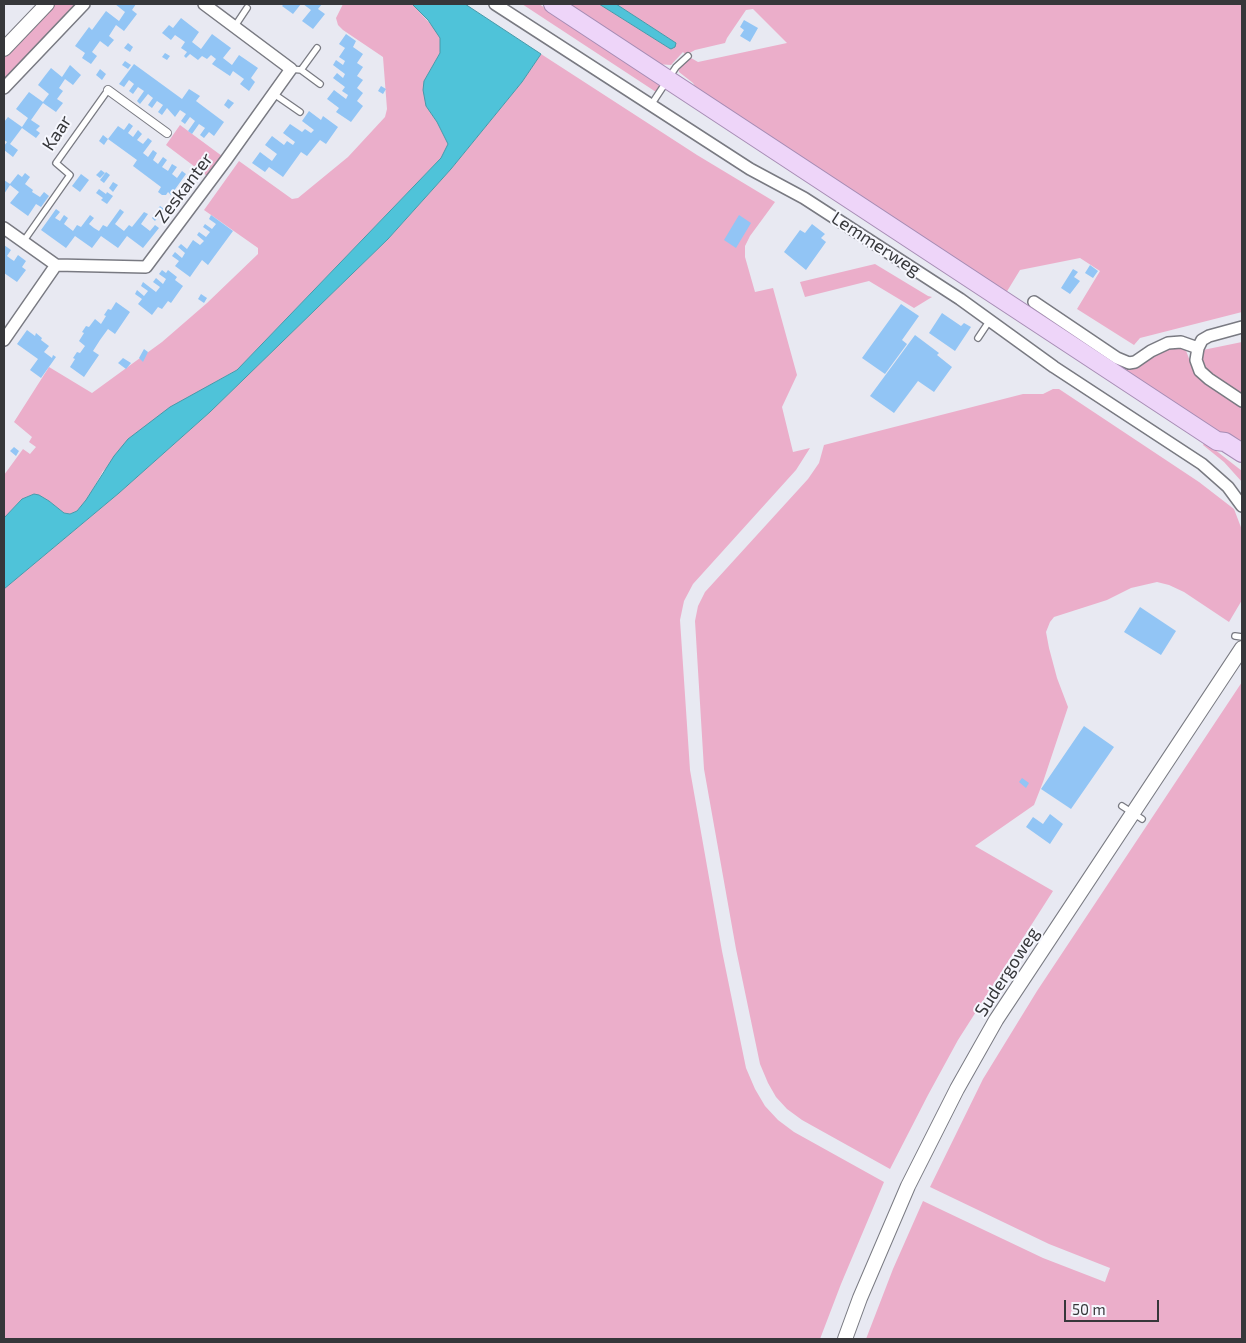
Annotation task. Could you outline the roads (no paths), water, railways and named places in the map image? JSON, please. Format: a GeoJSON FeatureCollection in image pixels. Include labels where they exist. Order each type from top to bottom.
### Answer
{"type":"FeatureCollection","features":[{"type":"Feature","properties":{"kind":"main road","name":"Lemmerweg"},"geometry":{"type":"LineString","coordinates":[[553,4],[1217,441],[1224,442],[1242,453]]}},
{"type":"Feature","properties":{"kind":"main road","name":"Lemmerweg"},"geometry":{"type":"LineString","coordinates":[[1217,441],[1220,448],[1242,466]]}},
{"type":"Feature","properties":{"kind":"street"},"geometry":{"type":"LineString","coordinates":[[4,49],[47,4]]}},
{"type":"Feature","properties":{"kind":"street"},"geometry":{"type":"LineString","coordinates":[[4,88],[84,4]]}},
{"type":"Feature","properties":{"kind":"street"},"geometry":{"type":"LineString","coordinates":[[204,4],[296,70]]}},
{"type":"Feature","properties":{"kind":"street","name":"Lemmerweg"},"geometry":{"type":"LineString","coordinates":[[495,4],[750,169],[818,206],[990,320],[1054,367],[1202,464],[1228,487],[1242,506]]}},
{"type":"Feature","properties":{"kind":"street","name":"Zeskanter"},"geometry":{"type":"LineString","coordinates":[[56,265],[146,267],[274,94],[296,70]]}},
{"type":"Feature","properties":{"kind":"street"},"geometry":{"type":"LineString","coordinates":[[108,90],[167,133]]}},
{"type":"Feature","properties":{"kind":"street"},"geometry":{"type":"LineString","coordinates":[[4,228],[56,265],[4,340]]}},
{"type":"Feature","properties":{"kind":"street"},"geometry":{"type":"LineString","coordinates":[[1042,305],[1110,353],[1126,362],[1136,362],[1151,351],[1168,343],[1181,342],[1198,348]]}},
{"type":"Feature","properties":{"kind":"street"},"geometry":{"type":"LineString","coordinates":[[1242,327],[1209,336],[1202,340],[1198,348],[1196,360],[1200,371],[1242,401]]}},
{"type":"Feature","properties":{"kind":"street","name":"Sudergoweg"},"geometry":{"type":"LineString","coordinates":[[845,1339],[860,1298],[908,1186],[957,1089],[996,1020],[1132,813],[1239,642]]}},
{"type":"Feature","properties":{"kind":"lane"},"geometry":{"type":"LineString","coordinates":[[234,26],[247,8]]}},
{"type":"Feature","properties":{"kind":"lane"},"geometry":{"type":"LineString","coordinates":[[317,48],[296,70],[320,84]]}},
{"type":"Feature","properties":{"kind":"lane"},"geometry":{"type":"LineString","coordinates":[[651,105],[678,64],[688,56]]}},
{"type":"Feature","properties":{"kind":"lane","name":"Kaar"},"geometry":{"type":"LineString","coordinates":[[23,242],[70,175],[56,163],[108,90]]}},
{"type":"Feature","properties":{"kind":"lane"},"geometry":{"type":"LineString","coordinates":[[274,94],[300,112]]}},
{"type":"Feature","properties":{"kind":"lane"},"geometry":{"type":"LineString","coordinates":[[978,338],[990,320]]}},
{"type":"Feature","properties":{"kind":"lane"},"geometry":{"type":"LineString","coordinates":[[1239,642],[1242,637]]}},
{"type":"Feature","properties":{"kind":"water"},"geometry":{"type":"Polygon","coordinates":[[[412,4],[465,4],[541,54],[522,82],[451,169],[388,239],[210,412],[119,493],[4,589],[4,518],[22,499],[34,494],[39,495],[64,513],[70,514],[77,511],[114,456],[128,439],[170,407],[237,370],[441,158],[448,144],[437,122],[426,106],[423,90],[424,81],[440,53],[440,38],[428,20],[412,4]]]}},
{"type":"Feature","properties":{"kind":"water"},"geometry":{"type":"Polygon","coordinates":[[[599,4],[616,4],[676,43],[675,47],[669,48],[599,4]]]}}]}
